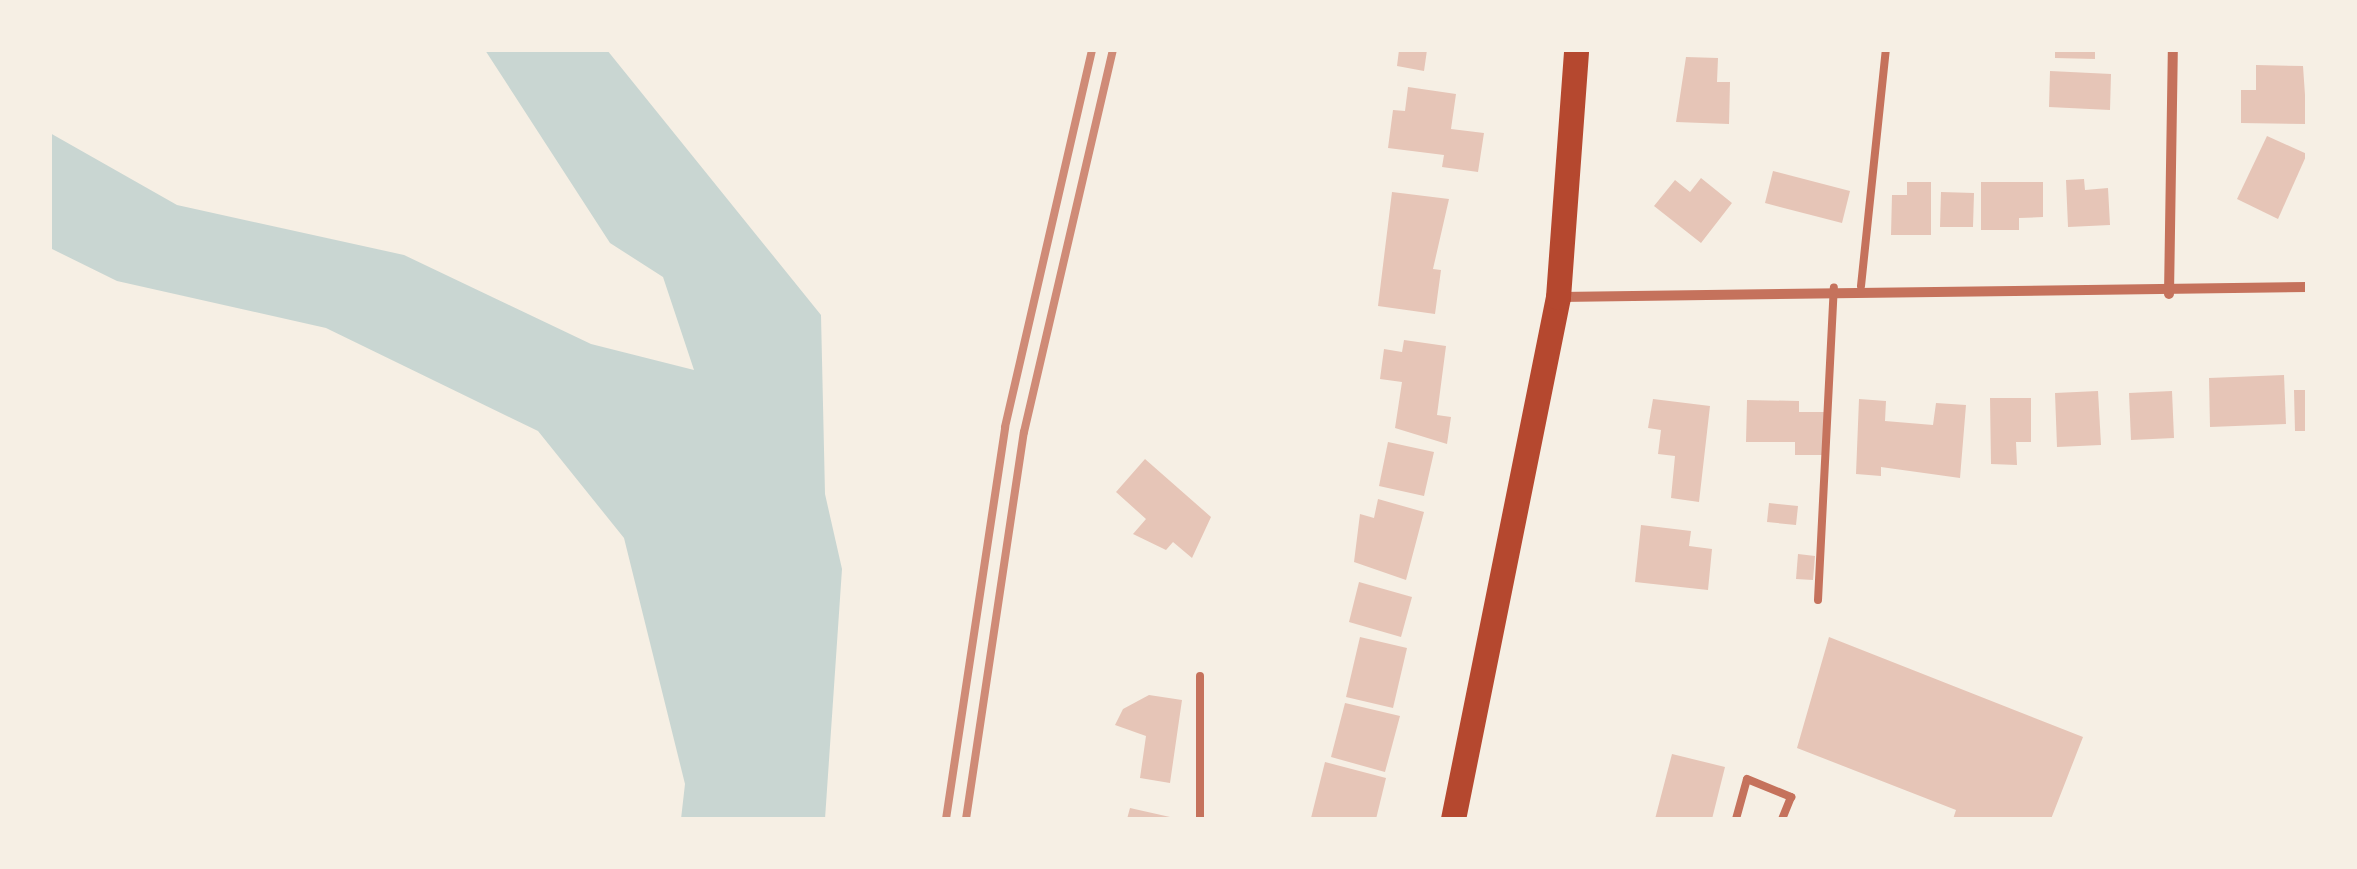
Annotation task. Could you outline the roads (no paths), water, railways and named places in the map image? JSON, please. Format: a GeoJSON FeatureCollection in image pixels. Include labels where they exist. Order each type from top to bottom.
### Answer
{"type":"FeatureCollection","features":[{"type":"Feature","properties":{"kind":"highway"},"geometry":{"type":"LineString","coordinates":[[1452,819],[1558,297],[1576,50]]}},
{"type":"Feature","properties":{"kind":"street"},"geometry":{"type":"LineString","coordinates":[[2168,294],[2172,50]]}},
{"type":"Feature","properties":{"kind":"street"},"geometry":{"type":"LineString","coordinates":[[1558,297],[1861,286],[2168,294],[2305,289]]}},
{"type":"Feature","properties":{"kind":"lane"},"geometry":{"type":"LineString","coordinates":[[1861,286],[1886,50]]}},
{"type":"Feature","properties":{"kind":"lane"},"geometry":{"type":"LineString","coordinates":[[1818,600],[1834,287]]}},
{"type":"Feature","properties":{"kind":"lane"},"geometry":{"type":"LineString","coordinates":[[1200,676],[1200,819]]}},
{"type":"Feature","properties":{"kind":"lane"},"geometry":{"type":"LineString","coordinates":[[1736,819],[1747,779],[1791,797],[1782,819]]}},
{"type":"Feature","properties":{"kind":"railway"},"geometry":{"type":"LineString","coordinates":[[946,819],[1005,427],[1092,50]]}},
{"type":"Feature","properties":{"kind":"railway"},"geometry":{"type":"LineString","coordinates":[[966,819],[1024,432],[1113,50]]}}]}
